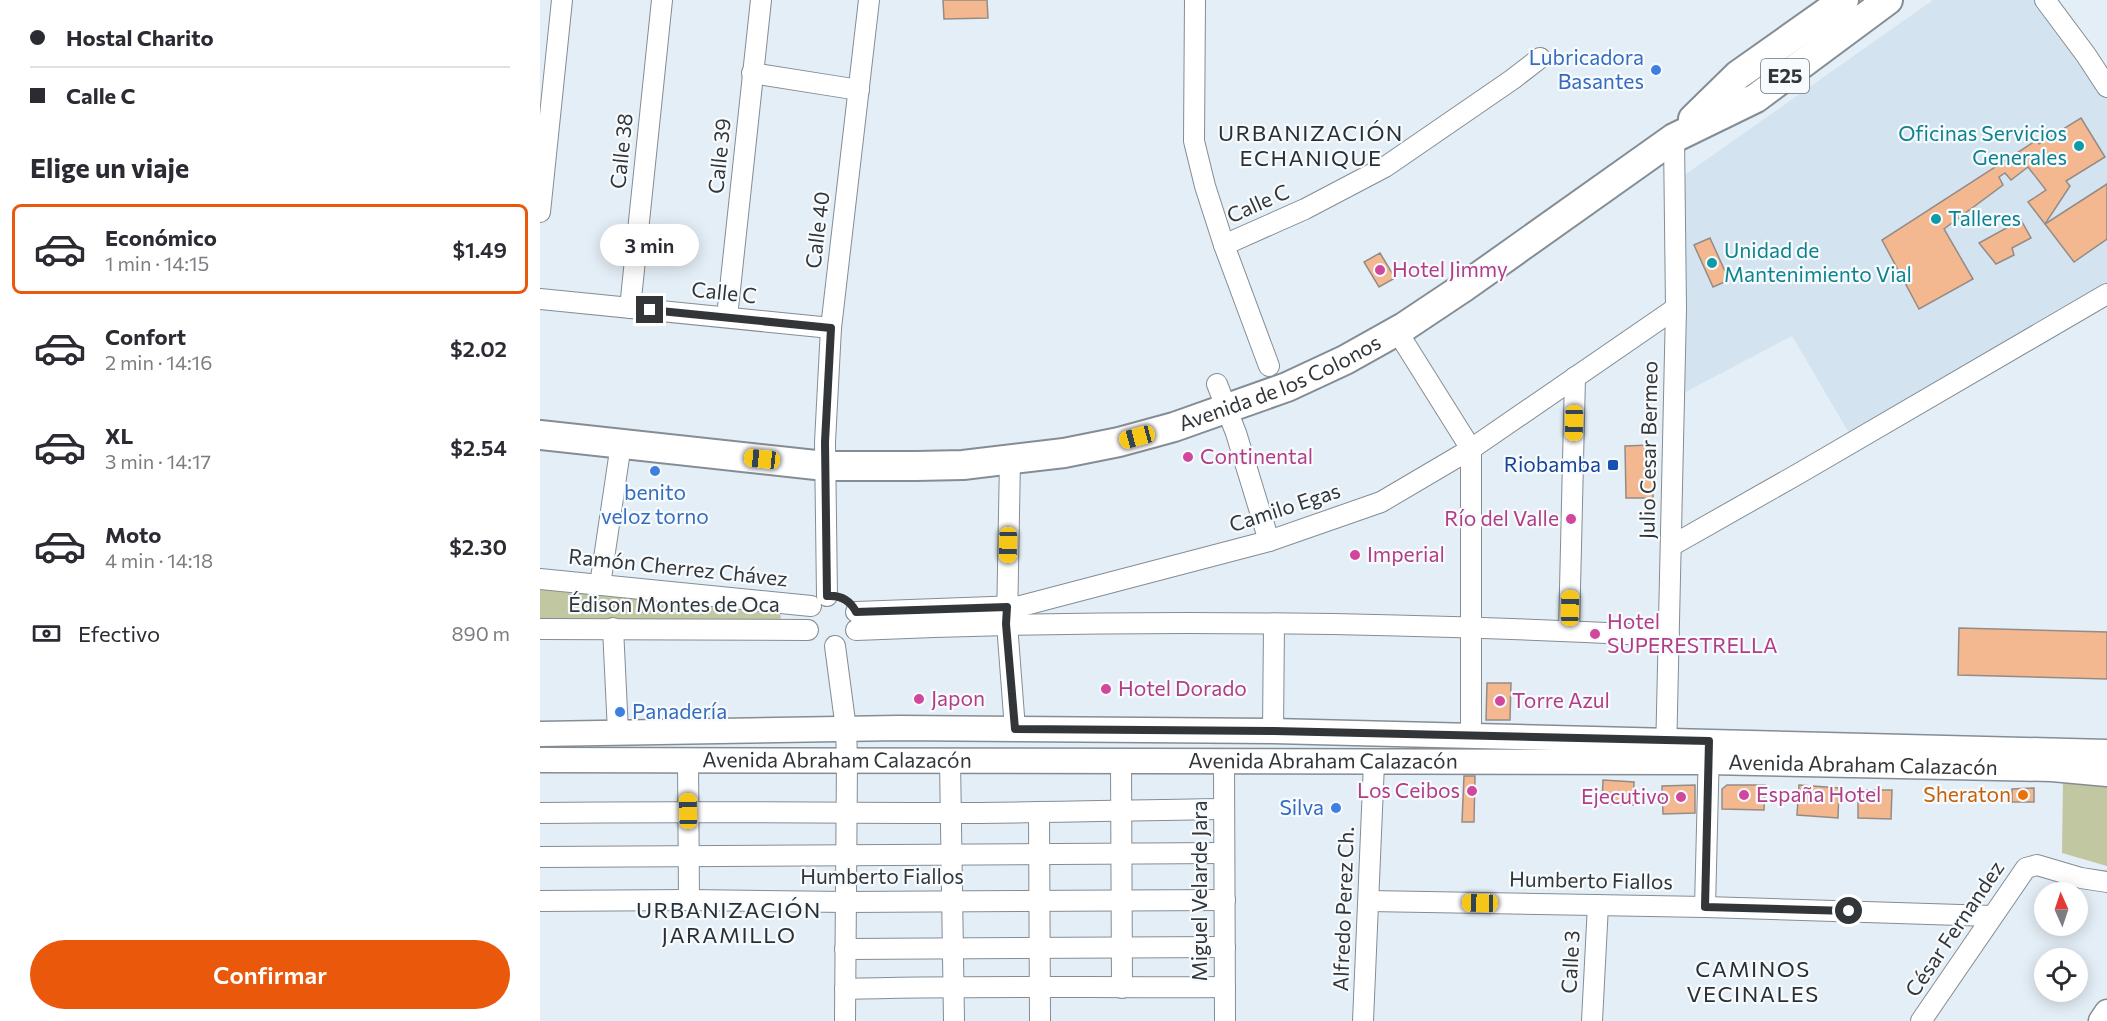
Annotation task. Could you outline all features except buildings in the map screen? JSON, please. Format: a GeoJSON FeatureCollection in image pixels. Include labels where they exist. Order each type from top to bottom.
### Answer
{"type":"FeatureCollection","features":[{"type":"Feature","properties":{"kind":"highway","name":"Avenida de los Colonos"},"geometry":{"type":"LineString","coordinates":[[540,435],[825,466],[963,465],[1064,453],[1119,442],[1174,427],[1221,397],[1287,387],[1345,360],[1397,331],[1464,287],[1674,138],[1738,75],[1844,0]]}},
{"type":"Feature","properties":{"kind":"highway","name":"Avenida de los Colonos"},"geometry":{"type":"LineString","coordinates":[[1674,138],[1756,98],[1888,0]]}},
{"type":"Feature","properties":{"kind":"main road","name":"Avenida Abraham Calazacón"},"geometry":{"type":"LineString","coordinates":[[540,734],[846,729],[1274,731],[1471,735],[1666,751],[2107,752]]}},
{"type":"Feature","properties":{"kind":"main road","name":"Avenida Abraham Calazacón"},"geometry":{"type":"LineString","coordinates":[[540,760],[1374,763],[1666,751]]}},
{"type":"Feature","properties":{"kind":"main road","name":"Avenida Abraham Calazacón"},"geometry":{"type":"LineString","coordinates":[[1708,752],[2052,769],[2107,774]]}},
{"type":"Feature","properties":{"kind":"main road"},"geometry":{"type":"LineString","coordinates":[[2101,1021],[2107,1012]]}},
{"type":"Feature","properties":{"kind":"street"},"geometry":{"type":"LineString","coordinates":[[540,212],[562,0]]}},
{"type":"Feature","properties":{"kind":"street","name":"Calle 38"},"geometry":{"type":"LineString","coordinates":[[630,308],[662,0]]}},
{"type":"Feature","properties":{"kind":"street","name":"Calle 39"},"geometry":{"type":"LineString","coordinates":[[727,317],[761,0]]}},
{"type":"Feature","properties":{"kind":"street","name":"Calle 40"},"geometry":{"type":"LineString","coordinates":[[819,601],[831,328],[869,0]]}},
{"type":"Feature","properties":{"kind":"street"},"geometry":{"type":"LineString","coordinates":[[1195,0],[1194,141],[1204,186],[1224,245]]}},
{"type":"Feature","properties":{"kind":"street"},"geometry":{"type":"LineString","coordinates":[[2045,0],[2107,87]]}},
{"type":"Feature","properties":{"kind":"street"},"geometry":{"type":"LineString","coordinates":[[2086,55],[2107,55]]}},
{"type":"Feature","properties":{"kind":"street","name":"Calle C"},"geometry":{"type":"LineString","coordinates":[[1269,366],[1224,245],[1305,209],[1385,167],[1514,79],[1540,58]]}},
{"type":"Feature","properties":{"kind":"street"},"geometry":{"type":"LineString","coordinates":[[752,74],[859,90]]}},
{"type":"Feature","properties":{"kind":"street","name":"Julio Cesar Bermeo"},"geometry":{"type":"LineString","coordinates":[[1666,751],[1676,308],[1674,138]]}},
{"type":"Feature","properties":{"kind":"street"},"geometry":{"type":"LineString","coordinates":[[1671,546],[2107,294]]}},
{"type":"Feature","properties":{"kind":"street","name":"Calle C"},"geometry":{"type":"LineString","coordinates":[[540,298],[831,328]]}},
{"type":"Feature","properties":{"kind":"street","name":"Camilo Egas"},"geometry":{"type":"LineString","coordinates":[[1007,615],[1021,606],[1269,541],[1381,502],[1471,449],[1676,308]]}},
{"type":"Feature","properties":{"kind":"street"},"geometry":{"type":"LineString","coordinates":[[1397,331],[1471,449],[1471,735]]}},
{"type":"Feature","properties":{"kind":"street"},"geometry":{"type":"LineString","coordinates":[[1569,631],[1575,377]]}},
{"type":"Feature","properties":{"kind":"street"},"geometry":{"type":"LineString","coordinates":[[1221,397],[1236,433],[1269,541]]}},
{"type":"Feature","properties":{"kind":"street"},"geometry":{"type":"LineString","coordinates":[[600,585],[621,444]]}},
{"type":"Feature","properties":{"kind":"street"},"geometry":{"type":"LineString","coordinates":[[1010,459],[1007,615],[1015,729]]}},
{"type":"Feature","properties":{"kind":"street","name":"Ramón Cherrez Chávez"},"geometry":{"type":"LineString","coordinates":[[540,579],[819,601]]}},
{"type":"Feature","properties":{"kind":"street"},"geometry":{"type":"LineString","coordinates":[[834,595],[848,601],[856,621],[848,641],[835,646],[818,643],[808,630],[806,617],[819,601],[834,595]]}},
{"type":"Feature","properties":{"kind":"street","name":"Camilo Egas"},"geometry":{"type":"LineString","coordinates":[[856,621],[1007,615],[1569,631],[1669,636]]}},
{"type":"Feature","properties":{"kind":"street"},"geometry":{"type":"LineString","coordinates":[[1274,624],[1274,731]]}},
{"type":"Feature","properties":{"kind":"street"},"geometry":{"type":"LineString","coordinates":[[614,628],[618,732]]}},
{"type":"Feature","properties":{"kind":"street","name":"Édison Montes de Oca"},"geometry":{"type":"LineString","coordinates":[[540,629],[808,630]]}},
{"type":"Feature","properties":{"kind":"street"},"geometry":{"type":"LineString","coordinates":[[835,646],[846,729],[847,760],[844,1021]]}},
{"type":"Feature","properties":{"kind":"street"},"geometry":{"type":"LineString","coordinates":[[1705,907],[1708,752]]}},
{"type":"Feature","properties":{"kind":"street"},"geometry":{"type":"LineString","coordinates":[[688,759],[689,900]]}},
{"type":"Feature","properties":{"kind":"street"},"geometry":{"type":"LineString","coordinates":[[950,760],[954,1021]]}},
{"type":"Feature","properties":{"kind":"street"},"geometry":{"type":"LineString","coordinates":[[1121,761],[1122,988]]}},
{"type":"Feature","properties":{"kind":"street","name":"Miguel Velarde Jara"},"geometry":{"type":"LineString","coordinates":[[1224,761],[1225,1021]]}},
{"type":"Feature","properties":{"kind":"street","name":"Alfredo Perez Ch."},"geometry":{"type":"LineString","coordinates":[[1363,1021],[1374,763]]}},
{"type":"Feature","properties":{"kind":"street"},"geometry":{"type":"LineString","coordinates":[[540,813],[688,811],[1039,813],[1224,809]]}},
{"type":"Feature","properties":{"kind":"street"},"geometry":{"type":"LineString","coordinates":[[1039,813],[1040,1021]]}},
{"type":"Feature","properties":{"kind":"street"},"geometry":{"type":"LineString","coordinates":[[540,857],[688,858],[1224,853]]}},
{"type":"Feature","properties":{"kind":"street","name":"César Fernandez"},"geometry":{"type":"LineString","coordinates":[[1921,1021],[2026,868],[2037,865],[2081,878],[2107,882]]}},
{"type":"Feature","properties":{"kind":"street","name":"Humberto Fiallos"},"geometry":{"type":"LineString","coordinates":[[540,901],[1225,900]]}},
{"type":"Feature","properties":{"kind":"street","name":"Humberto Fiallos"},"geometry":{"type":"LineString","coordinates":[[1369,900],[1992,916]]}},
{"type":"Feature","properties":{"kind":"street","name":"Calle 3"},"geometry":{"type":"LineString","coordinates":[[1592,1021],[1598,905]]}},
{"type":"Feature","properties":{"kind":"street"},"geometry":{"type":"LineString","coordinates":[[845,949],[1225,948]]}},
{"type":"Feature","properties":{"kind":"street"},"geometry":{"type":"LineString","coordinates":[[845,989],[953,986],[1225,987]]}},
{"type":"Feature","properties":{"kind":"shaded area"},"geometry":{"type":"Polygon","coordinates":[[[1933,0],[2039,0],[2107,98],[2107,289],[1849,433],[1792,336],[1674,398],[1679,179],[1933,0]]]}},
{"type":"Feature","properties":{"kind":"green space"},"geometry":{"type":"Polygon","coordinates":[[[540,588],[780,609],[781,622],[540,621],[540,588]]]}},
{"type":"Feature","properties":{"kind":"green space"},"geometry":{"type":"Polygon","coordinates":[[[2063,778],[2107,780],[2107,866],[2062,853],[2063,778]]]}},
{"type":"Feature","properties":{"kind":"place","name":"Lubricadora Basantes"},"geometry":{"type":"Point","coordinates":[1656,70]}},
{"type":"Feature","properties":{"kind":"place","name":"Oficinas Servicios Generales"},"geometry":{"type":"Point","coordinates":[2079,146]}},
{"type":"Feature","properties":{"kind":"place","name":"Talleres"},"geometry":{"type":"Point","coordinates":[1936,219]}},
{"type":"Feature","properties":{"kind":"place","name":"Unidad de Mantenimiento Vial"},"geometry":{"type":"Point","coordinates":[1712,263]}},
{"type":"Feature","properties":{"kind":"place","name":"Hotel Jimmy"},"geometry":{"type":"Point","coordinates":[1380,270]}},
{"type":"Feature","properties":{"kind":"place","name":"Continental"},"geometry":{"type":"Point","coordinates":[1188,457]}},
{"type":"Feature","properties":{"kind":"place","name":"Riobamba"},"geometry":{"type":"Point","coordinates":[1613,465]}},
{"type":"Feature","properties":{"kind":"place","name":"benito veloz torno"},"geometry":{"type":"Point","coordinates":[655,471]}},
{"type":"Feature","properties":{"kind":"place","name":"Río del Valle"},"geometry":{"type":"Point","coordinates":[1571,519]}},
{"type":"Feature","properties":{"kind":"place","name":"Imperial"},"geometry":{"type":"Point","coordinates":[1355,555]}},
{"type":"Feature","properties":{"kind":"place","name":"Hotel SUPERESTRELLA"},"geometry":{"type":"Point","coordinates":[1595,634]}},
{"type":"Feature","properties":{"kind":"place","name":"Hotel Dorado"},"geometry":{"type":"Point","coordinates":[1106,689]}},
{"type":"Feature","properties":{"kind":"place","name":"Japon"},"geometry":{"type":"Point","coordinates":[919,699]}},
{"type":"Feature","properties":{"kind":"place","name":"Torre Azul"},"geometry":{"type":"Point","coordinates":[1500,701]}},
{"type":"Feature","properties":{"kind":"place","name":"Panadería"},"geometry":{"type":"Point","coordinates":[620,712]}},
{"type":"Feature","properties":{"kind":"place","name":"Los Ceibos"},"geometry":{"type":"Point","coordinates":[1472,791]}},
{"type":"Feature","properties":{"kind":"place","name":"España Hotel"},"geometry":{"type":"Point","coordinates":[1744,795]}},
{"type":"Feature","properties":{"kind":"place","name":"Sheraton"},"geometry":{"type":"Point","coordinates":[2023,795]}},
{"type":"Feature","properties":{"kind":"place","name":"Ejecutivo"},"geometry":{"type":"Point","coordinates":[1681,797]}},
{"type":"Feature","properties":{"kind":"place","name":"Silva"},"geometry":{"type":"Point","coordinates":[1336,808]}},
{"type":"Feature","properties":{"kind":"district","name":"URBANIZACIÓN ECHANIQUE"},"geometry":{"type":"Point","coordinates":[1311,146]}},
{"type":"Feature","properties":{"kind":"district","name":"URBANIZACIÓN JARAMILLO"},"geometry":{"type":"Point","coordinates":[729,922]}},
{"type":"Feature","properties":{"kind":"district","name":"CAMINOS VECINALES"},"geometry":{"type":"Point","coordinates":[1753,982]}},
{"type":"Feature","properties":{"kind":"route"},"geometry":{"type":"LineString","coordinates":[[650,310],[831,328],[825,442],[827,596],[841,597],[853,606],[856,612],[1007,607],[1006,624],[1015,729],[1274,731],[1709,741],[1705,907],[1849,911]]}}]}
